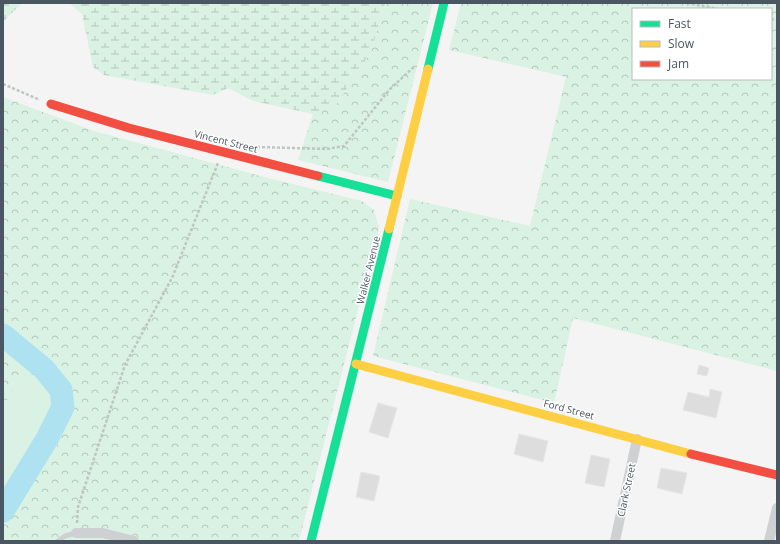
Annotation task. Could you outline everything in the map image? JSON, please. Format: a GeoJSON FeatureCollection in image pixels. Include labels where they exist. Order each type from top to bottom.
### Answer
{"type":"FeatureCollection","features":[{"type":"Feature","properties":{"kind":"street","name":"Walker Avenue"},"geometry":{"type":"LineString","coordinates":[[310,541],[356,364],[444,3]]}},
{"type":"Feature","properties":{"kind":"street","name":"Vincent Street"},"geometry":{"type":"LineString","coordinates":[[51,104],[129,128],[397,196]]}},
{"type":"Feature","properties":{"kind":"street","name":"Ford Street"},"geometry":{"type":"LineString","coordinates":[[356,364],[777,475]]}},
{"type":"Feature","properties":{"kind":"street","name":"Clark Street"},"geometry":{"type":"LineString","coordinates":[[615,541],[637,439]]}},
{"type":"Feature","properties":{"kind":"street"},"geometry":{"type":"LineString","coordinates":[[769,541],[777,508]]}},
{"type":"Feature","properties":{"kind":"street"},"geometry":{"type":"LineString","coordinates":[[76,533],[103,533],[134,541]]}},
{"type":"Feature","properties":{"kind":"lane"},"geometry":{"type":"LineString","coordinates":[[58,541],[65,536],[76,533]]}},
{"type":"Feature","properties":{"kind":"path"},"geometry":{"type":"LineString","coordinates":[[687,3],[713,8]]}},
{"type":"Feature","properties":{"kind":"path"},"geometry":{"type":"LineString","coordinates":[[253,148],[259,146],[327,149],[344,146],[390,89],[417,64]]}},
{"type":"Feature","properties":{"kind":"path"},"geometry":{"type":"LineString","coordinates":[[3,84],[51,104]]}},
{"type":"Feature","properties":{"kind":"path"},"geometry":{"type":"LineString","coordinates":[[76,533],[78,508],[126,366],[172,278],[223,151]]}},
{"type":"Feature","properties":{"kind":"green space"},"geometry":{"type":"Polygon","coordinates":[[[3,3],[22,3],[3,22],[3,3]]]}},
{"type":"Feature","properties":{"kind":"green space"},"geometry":{"type":"Polygon","coordinates":[[[69,3],[385,3],[371,52],[337,103],[313,114],[253,101],[228,88],[213,95],[104,75],[93,67],[82,14],[69,3]]]}},
{"type":"Feature","properties":{"kind":"green space"},"geometry":{"type":"Polygon","coordinates":[[[385,3],[433,3],[388,182],[298,160],[313,114],[337,103],[371,52],[385,3]]]}},
{"type":"Feature","properties":{"kind":"green space"},"geometry":{"type":"Polygon","coordinates":[[[461,3],[777,3],[777,371],[573,318],[554,403],[373,356],[410,199],[530,226],[566,77],[449,50],[461,3]]]}},
{"type":"Feature","properties":{"kind":"green space"},"geometry":{"type":"Polygon","coordinates":[[[3,97],[94,131],[268,178],[362,201],[374,210],[379,227],[299,541],[3,541],[3,97]]]}},
{"type":"Feature","properties":{"kind":"green space"},"geometry":{"type":"Polygon","coordinates":[[[25,371],[45,393],[54,411],[3,489],[3,406],[25,371]]]}},
{"type":"Feature","properties":{"kind":"building"},"geometry":{"type":"Polygon","coordinates":[[[699,365],[709,368],[707,376],[697,374],[699,365]]]}},
{"type":"Feature","properties":{"kind":"building"},"geometry":{"type":"Polygon","coordinates":[[[710,389],[722,392],[716,418],[683,410],[688,392],[709,397],[710,389]]]}},
{"type":"Feature","properties":{"kind":"building"},"geometry":{"type":"Polygon","coordinates":[[[378,403],[397,408],[388,438],[369,432],[378,403]]]}},
{"type":"Feature","properties":{"kind":"building"},"geometry":{"type":"Polygon","coordinates":[[[519,434],[548,441],[543,462],[514,454],[519,434]]]}},
{"type":"Feature","properties":{"kind":"building"},"geometry":{"type":"Polygon","coordinates":[[[591,455],[610,459],[604,487],[585,483],[591,455]]]}},
{"type":"Feature","properties":{"kind":"building"},"geometry":{"type":"Polygon","coordinates":[[[661,468],[687,473],[682,494],[657,488],[661,468]]]}},
{"type":"Feature","properties":{"kind":"building"},"geometry":{"type":"Polygon","coordinates":[[[361,472],[380,476],[374,501],[356,497],[361,472]]]}},
{"type":"Feature","properties":{"kind":"waterway"},"geometry":{"type":"LineString","coordinates":[[3,335],[44,369],[61,390],[63,407],[47,439],[3,511]]}},
{"type":"Feature","properties":{"kind":"traffic: fast"},"geometry":{"type":"LineString","coordinates":[[428,69],[444,3]]}},
{"type":"Feature","properties":{"kind":"traffic: fast"},"geometry":{"type":"LineString","coordinates":[[318,176],[397,196]]}},
{"type":"Feature","properties":{"kind":"traffic: fast"},"geometry":{"type":"LineString","coordinates":[[311,541],[389,229]]}},
{"type":"Feature","properties":{"kind":"traffic: slow"},"geometry":{"type":"LineString","coordinates":[[389,229],[428,69]]}},
{"type":"Feature","properties":{"kind":"traffic: slow"},"geometry":{"type":"LineString","coordinates":[[356,364],[691,454]]}},
{"type":"Feature","properties":{"kind":"traffic: jam"},"geometry":{"type":"LineString","coordinates":[[51,104],[129,128],[318,176]]}},
{"type":"Feature","properties":{"kind":"traffic: jam"},"geometry":{"type":"LineString","coordinates":[[691,454],[777,475]]}}]}
